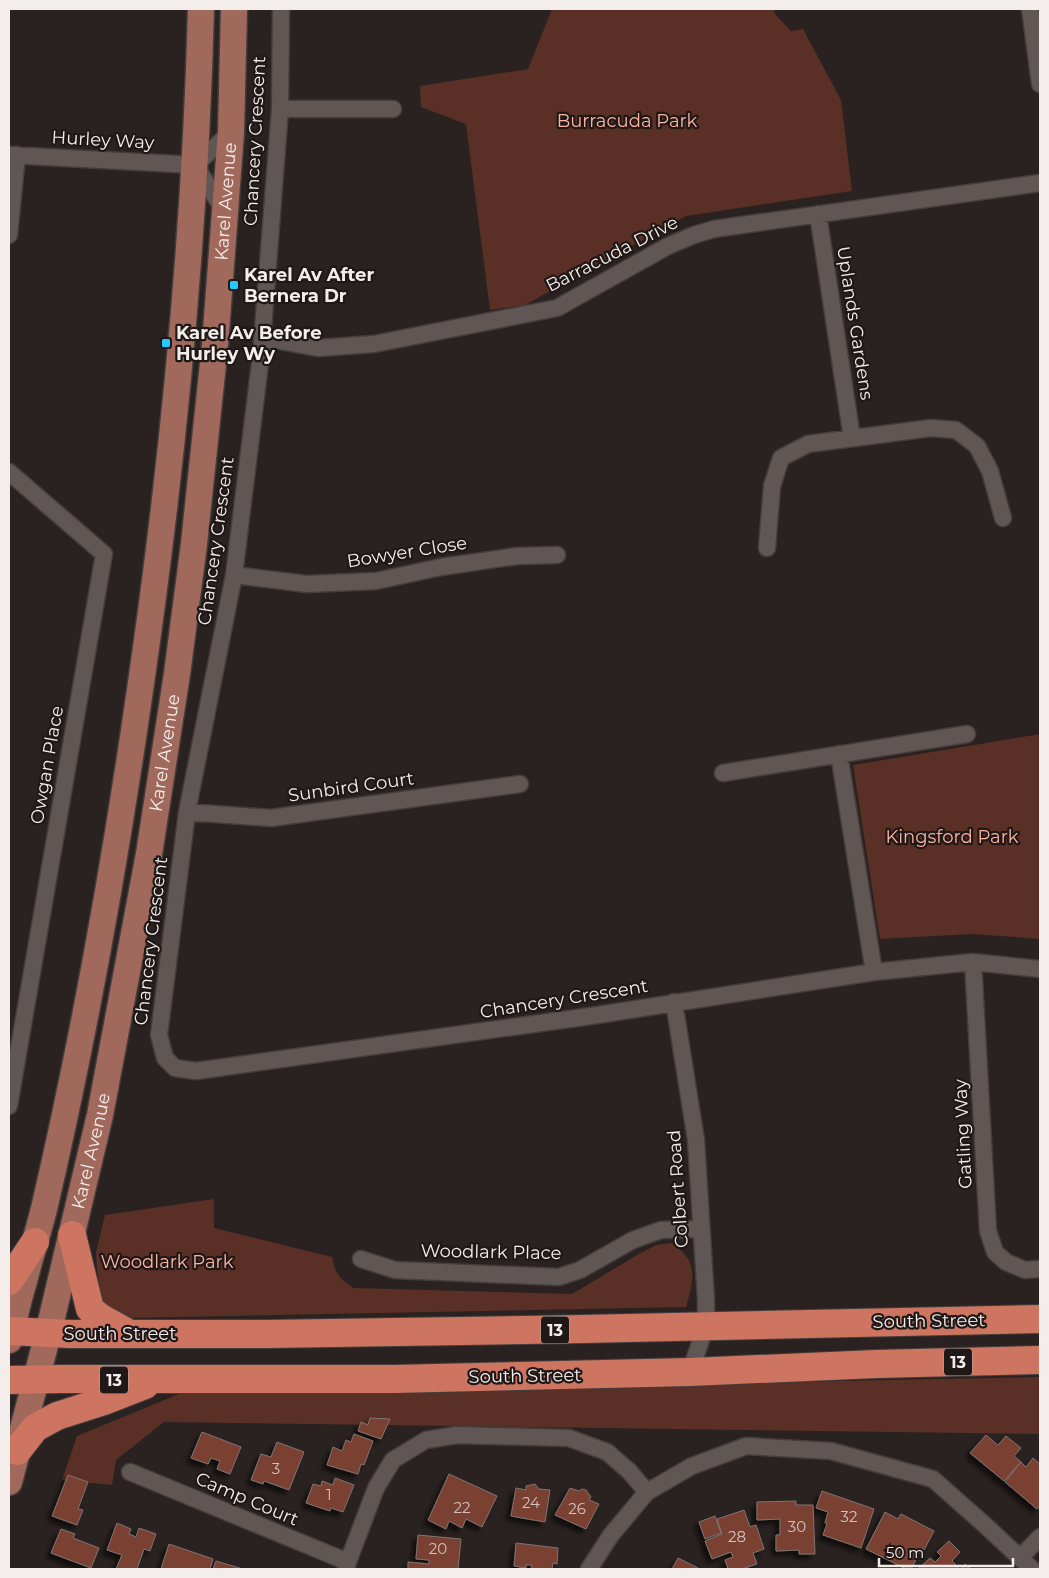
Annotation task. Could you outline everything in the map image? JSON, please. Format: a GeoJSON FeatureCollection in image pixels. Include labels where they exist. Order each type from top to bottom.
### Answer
{"type":"FeatureCollection","features":[{"type":"Feature","properties":{"kind":"highway"},"geometry":{"type":"LineString","coordinates":[[72,1235],[90,1309],[101,1318],[131,1334]]}},
{"type":"Feature","properties":{"kind":"highway"},"geometry":{"type":"LineString","coordinates":[[9,1281],[35,1242]]}},
{"type":"Feature","properties":{"kind":"highway","name":"South Street"},"geometry":{"type":"LineString","coordinates":[[10,1334],[267,1334],[1040,1319]]}},
{"type":"Feature","properties":{"kind":"highway","name":"South Street"},"geometry":{"type":"LineString","coordinates":[[9,1380],[394,1379],[690,1372],[876,1364],[1040,1360]]}},
{"type":"Feature","properties":{"kind":"highway"},"geometry":{"type":"LineString","coordinates":[[17,1451],[35,1428],[57,1416],[104,1402],[158,1380]]}},
{"type":"Feature","properties":{"kind":"main road","name":"Karel Avenue"},"geometry":{"type":"LineString","coordinates":[[10,1334],[43,1213],[80,1041],[106,909],[132,744],[154,591],[182,337],[195,165],[201,9]]}},
{"type":"Feature","properties":{"kind":"main road","name":"Karel Avenue"},"geometry":{"type":"LineString","coordinates":[[9,1482],[48,1334],[100,1115],[149,854],[177,674],[194,544],[215,345],[230,132],[234,9]]}},
{"type":"Feature","properties":{"kind":"street","name":"Chancery Crescent"},"geometry":{"type":"LineString","coordinates":[[281,9],[280,109],[263,338],[234,574],[187,812],[159,1035],[165,1058],[175,1068],[196,1071],[591,1016],[874,972],[973,962],[1040,969]]}},
{"type":"Feature","properties":{"kind":"street"},"geometry":{"type":"LineString","coordinates":[[1030,9],[1040,84]]}},
{"type":"Feature","properties":{"kind":"street"},"geometry":{"type":"LineString","coordinates":[[280,109],[393,109]]}},
{"type":"Feature","properties":{"kind":"street"},"geometry":{"type":"LineString","coordinates":[[225,212],[195,165],[230,132]]}},
{"type":"Feature","properties":{"kind":"street"},"geometry":{"type":"LineString","coordinates":[[9,235],[13,155]]}},
{"type":"Feature","properties":{"kind":"street","name":"Hurley Way"},"geometry":{"type":"LineString","coordinates":[[13,155],[195,165]]}},
{"type":"Feature","properties":{"kind":"street","name":"Barracuda Drive"},"geometry":{"type":"LineString","coordinates":[[263,338],[318,348],[374,344],[557,308],[668,246],[694,234],[714,229],[1040,183]]}},
{"type":"Feature","properties":{"kind":"street","name":"Uplands Gardens"},"geometry":{"type":"LineString","coordinates":[[818,214],[852,438]]}},
{"type":"Feature","properties":{"kind":"street"},"geometry":{"type":"LineString","coordinates":[[767,548],[772,486],[781,458],[808,444],[930,428],[956,430],[977,446],[990,470],[1003,518]]}},
{"type":"Feature","properties":{"kind":"street","name":"Owgan Place"},"geometry":{"type":"LineString","coordinates":[[9,472],[104,554],[9,1106]]}},
{"type":"Feature","properties":{"kind":"street","name":"Bowyer Close"},"geometry":{"type":"LineString","coordinates":[[234,574],[307,584],[376,581],[441,567],[516,556],[557,555]]}},
{"type":"Feature","properties":{"kind":"street"},"geometry":{"type":"LineString","coordinates":[[722,773],[967,734]]}},
{"type":"Feature","properties":{"kind":"street"},"geometry":{"type":"LineString","coordinates":[[840,754],[874,972]]}},
{"type":"Feature","properties":{"kind":"street","name":"Sunbird Court"},"geometry":{"type":"LineString","coordinates":[[187,812],[270,818],[520,784]]}},
{"type":"Feature","properties":{"kind":"street","name":"Gatling Way"},"geometry":{"type":"LineString","coordinates":[[973,962],[988,1231],[995,1252],[1006,1262],[1025,1270],[1040,1269]]}},
{"type":"Feature","properties":{"kind":"street","name":"Colbert Road"},"geometry":{"type":"LineString","coordinates":[[674,1002],[696,1140],[706,1300],[706,1326],[690,1372]]}},
{"type":"Feature","properties":{"kind":"street","name":"Woodlark Place"},"geometry":{"type":"LineString","coordinates":[[362,1259],[395,1270],[559,1277],[580,1270],[632,1240],[661,1230],[701,1229]]}},
{"type":"Feature","properties":{"kind":"street"},"geometry":{"type":"LineString","coordinates":[[347,1566],[376,1488],[393,1460],[426,1440],[457,1435],[569,1438],[607,1452],[629,1471],[647,1492]]}},
{"type":"Feature","properties":{"kind":"street"},"geometry":{"type":"LineString","coordinates":[[589,1569],[612,1535],[647,1492],[692,1466],[746,1446],[831,1451],[933,1478],[1032,1569]]}},
{"type":"Feature","properties":{"kind":"street","name":"Camp Court"},"geometry":{"type":"LineString","coordinates":[[130,1472],[347,1566]]}},
{"type":"Feature","properties":{"kind":"street"},"geometry":{"type":"LineString","coordinates":[[1020,1558],[1040,1537]]}},
{"type":"Feature","properties":{"kind":"green space","name":"Burracuda Park"},"geometry":{"type":"Polygon","coordinates":[[[552,9],[774,9],[775,14],[791,31],[803,29],[841,100],[852,191],[686,216],[525,305],[490,310],[466,124],[421,107],[420,86],[528,69],[552,9]]]}},
{"type":"Feature","properties":{"kind":"green space","name":"Kingsford Park"},"geometry":{"type":"Polygon","coordinates":[[[1040,734],[1040,939],[973,934],[880,939],[853,765],[1040,734]]]}},
{"type":"Feature","properties":{"kind":"green space","name":"Woodlark Park"},"geometry":{"type":"Polygon","coordinates":[[[214,1199],[214,1228],[332,1257],[338,1275],[353,1288],[572,1294],[656,1245],[672,1243],[687,1257],[690,1264],[692,1272],[691,1288],[686,1307],[124,1318],[107,1308],[101,1296],[96,1252],[105,1215],[214,1199]]]}},
{"type":"Feature","properties":{"kind":"green space"},"geometry":{"type":"Polygon","coordinates":[[[1040,1377],[1040,1434],[164,1422],[116,1460],[112,1485],[62,1480],[77,1436],[179,1394],[1040,1377]]]}},
{"type":"Feature","properties":{"kind":"building"},"geometry":{"type":"Polygon","coordinates":[[[370,1418],[390,1419],[381,1439],[358,1431],[361,1422],[368,1425],[370,1418]]]}},
{"type":"Feature","properties":{"kind":"building"},"geometry":{"type":"Polygon","coordinates":[[[202,1432],[241,1447],[230,1474],[217,1469],[220,1461],[211,1458],[208,1464],[191,1458],[202,1432]]]}},
{"type":"Feature","properties":{"kind":"building"},"geometry":{"type":"Polygon","coordinates":[[[354,1434],[373,1441],[364,1465],[361,1464],[358,1474],[327,1465],[333,1447],[342,1451],[346,1440],[351,1442],[354,1434]]]}},
{"type":"Feature","properties":{"kind":"building"},"geometry":{"type":"Polygon","coordinates":[[[986,1435],[998,1445],[1006,1436],[1021,1448],[1014,1456],[1021,1462],[1004,1481],[970,1453],[986,1435]]]}},
{"type":"Feature","properties":{"kind":"building"},"geometry":{"type":"Polygon","coordinates":[[[277,1442],[304,1452],[289,1490],[264,1481],[263,1484],[251,1480],[261,1454],[271,1457],[277,1442]]]}},
{"type":"Feature","properties":{"kind":"building"},"geometry":{"type":"Polygon","coordinates":[[[1033,1458],[1040,1464],[1040,1506],[1037,1509],[1005,1482],[1021,1462],[1026,1467],[1033,1458]]]}},
{"type":"Feature","properties":{"kind":"building"},"geometry":{"type":"Polygon","coordinates":[[[449,1474],[497,1496],[482,1527],[466,1519],[462,1528],[449,1521],[446,1529],[428,1520],[449,1474]]]}},
{"type":"Feature","properties":{"kind":"building"},"geometry":{"type":"Polygon","coordinates":[[[68,1475],[88,1482],[78,1509],[83,1510],[77,1525],[52,1516],[68,1475]]]}},
{"type":"Feature","properties":{"kind":"building"},"geometry":{"type":"Polygon","coordinates":[[[335,1478],[354,1485],[343,1512],[331,1508],[330,1511],[306,1503],[313,1484],[321,1486],[322,1481],[333,1485],[335,1478]]]}},
{"type":"Feature","properties":{"kind":"building"},"geometry":{"type":"Polygon","coordinates":[[[535,1484],[539,1489],[550,1490],[545,1522],[511,1516],[516,1488],[526,1490],[526,1486],[535,1484]]]}},
{"type":"Feature","properties":{"kind":"building"},"geometry":{"type":"Polygon","coordinates":[[[570,1488],[579,1491],[582,1489],[586,1490],[591,1497],[589,1500],[599,1504],[586,1529],[555,1515],[570,1488]]]}},
{"type":"Feature","properties":{"kind":"building"},"geometry":{"type":"Polygon","coordinates":[[[822,1491],[874,1509],[861,1548],[823,1535],[827,1524],[825,1523],[828,1512],[816,1508],[822,1491]]]}},
{"type":"Feature","properties":{"kind":"building"},"geometry":{"type":"Polygon","coordinates":[[[796,1501],[796,1505],[813,1505],[815,1554],[799,1554],[799,1550],[776,1551],[776,1535],[780,1535],[780,1519],[757,1520],[757,1502],[796,1501]]]}},
{"type":"Feature","properties":{"kind":"building"},"geometry":{"type":"Polygon","coordinates":[[[744,1510],[750,1527],[756,1525],[764,1549],[753,1553],[757,1564],[742,1569],[728,1569],[725,1560],[733,1557],[731,1552],[712,1559],[705,1541],[722,1534],[717,1519],[744,1510]]]}},
{"type":"Feature","properties":{"kind":"building"},"geometry":{"type":"Polygon","coordinates":[[[885,1512],[898,1519],[901,1514],[934,1531],[911,1569],[906,1569],[866,1549],[885,1512]]]}},
{"type":"Feature","properties":{"kind":"building"},"geometry":{"type":"Polygon","coordinates":[[[715,1516],[721,1533],[705,1539],[699,1522],[715,1516]]]}},
{"type":"Feature","properties":{"kind":"building"},"geometry":{"type":"Polygon","coordinates":[[[117,1523],[131,1529],[129,1534],[136,1537],[139,1528],[156,1534],[150,1551],[144,1549],[137,1569],[116,1569],[122,1555],[107,1550],[117,1523]]]}},
{"type":"Feature","properties":{"kind":"building"},"geometry":{"type":"Polygon","coordinates":[[[61,1529],[75,1534],[73,1538],[99,1548],[91,1568],[51,1553],[61,1529]]]}},
{"type":"Feature","properties":{"kind":"building"},"geometry":{"type":"Polygon","coordinates":[[[418,1535],[461,1539],[458,1569],[408,1569],[408,1562],[429,1564],[429,1560],[416,1559],[418,1535]]]}},
{"type":"Feature","properties":{"kind":"building"},"geometry":{"type":"Polygon","coordinates":[[[949,1541],[960,1552],[952,1561],[960,1569],[918,1569],[930,1558],[935,1562],[941,1556],[937,1552],[949,1541]]]}},
{"type":"Feature","properties":{"kind":"building"},"geometry":{"type":"Polygon","coordinates":[[[516,1543],[558,1548],[557,1564],[553,1563],[552,1569],[531,1569],[532,1565],[526,1565],[526,1568],[514,1566],[516,1543]]]}},
{"type":"Feature","properties":{"kind":"building"},"geometry":{"type":"Polygon","coordinates":[[[169,1544],[213,1559],[210,1569],[161,1569],[169,1544]]]}},
{"type":"Feature","properties":{"kind":"building"},"geometry":{"type":"Polygon","coordinates":[[[678,1558],[698,1568],[698,1569],[672,1569],[678,1558]]]}},
{"type":"Feature","properties":{"kind":"building"},"geometry":{"type":"Polygon","coordinates":[[[216,1561],[243,1569],[213,1569],[216,1561]]]}},
{"type":"Feature","properties":{"kind":"building"},"geometry":{"type":"Polygon","coordinates":[[[965,1564],[971,1569],[960,1569],[965,1564]]]}},
{"type":"Feature","properties":{"kind":"place","name":"Karel Av After Bernera Dr"},"geometry":{"type":"Point","coordinates":[234,285]}},
{"type":"Feature","properties":{"kind":"place","name":"Karel Av Before Hurley Wy"},"geometry":{"type":"Point","coordinates":[166,343]}}]}
